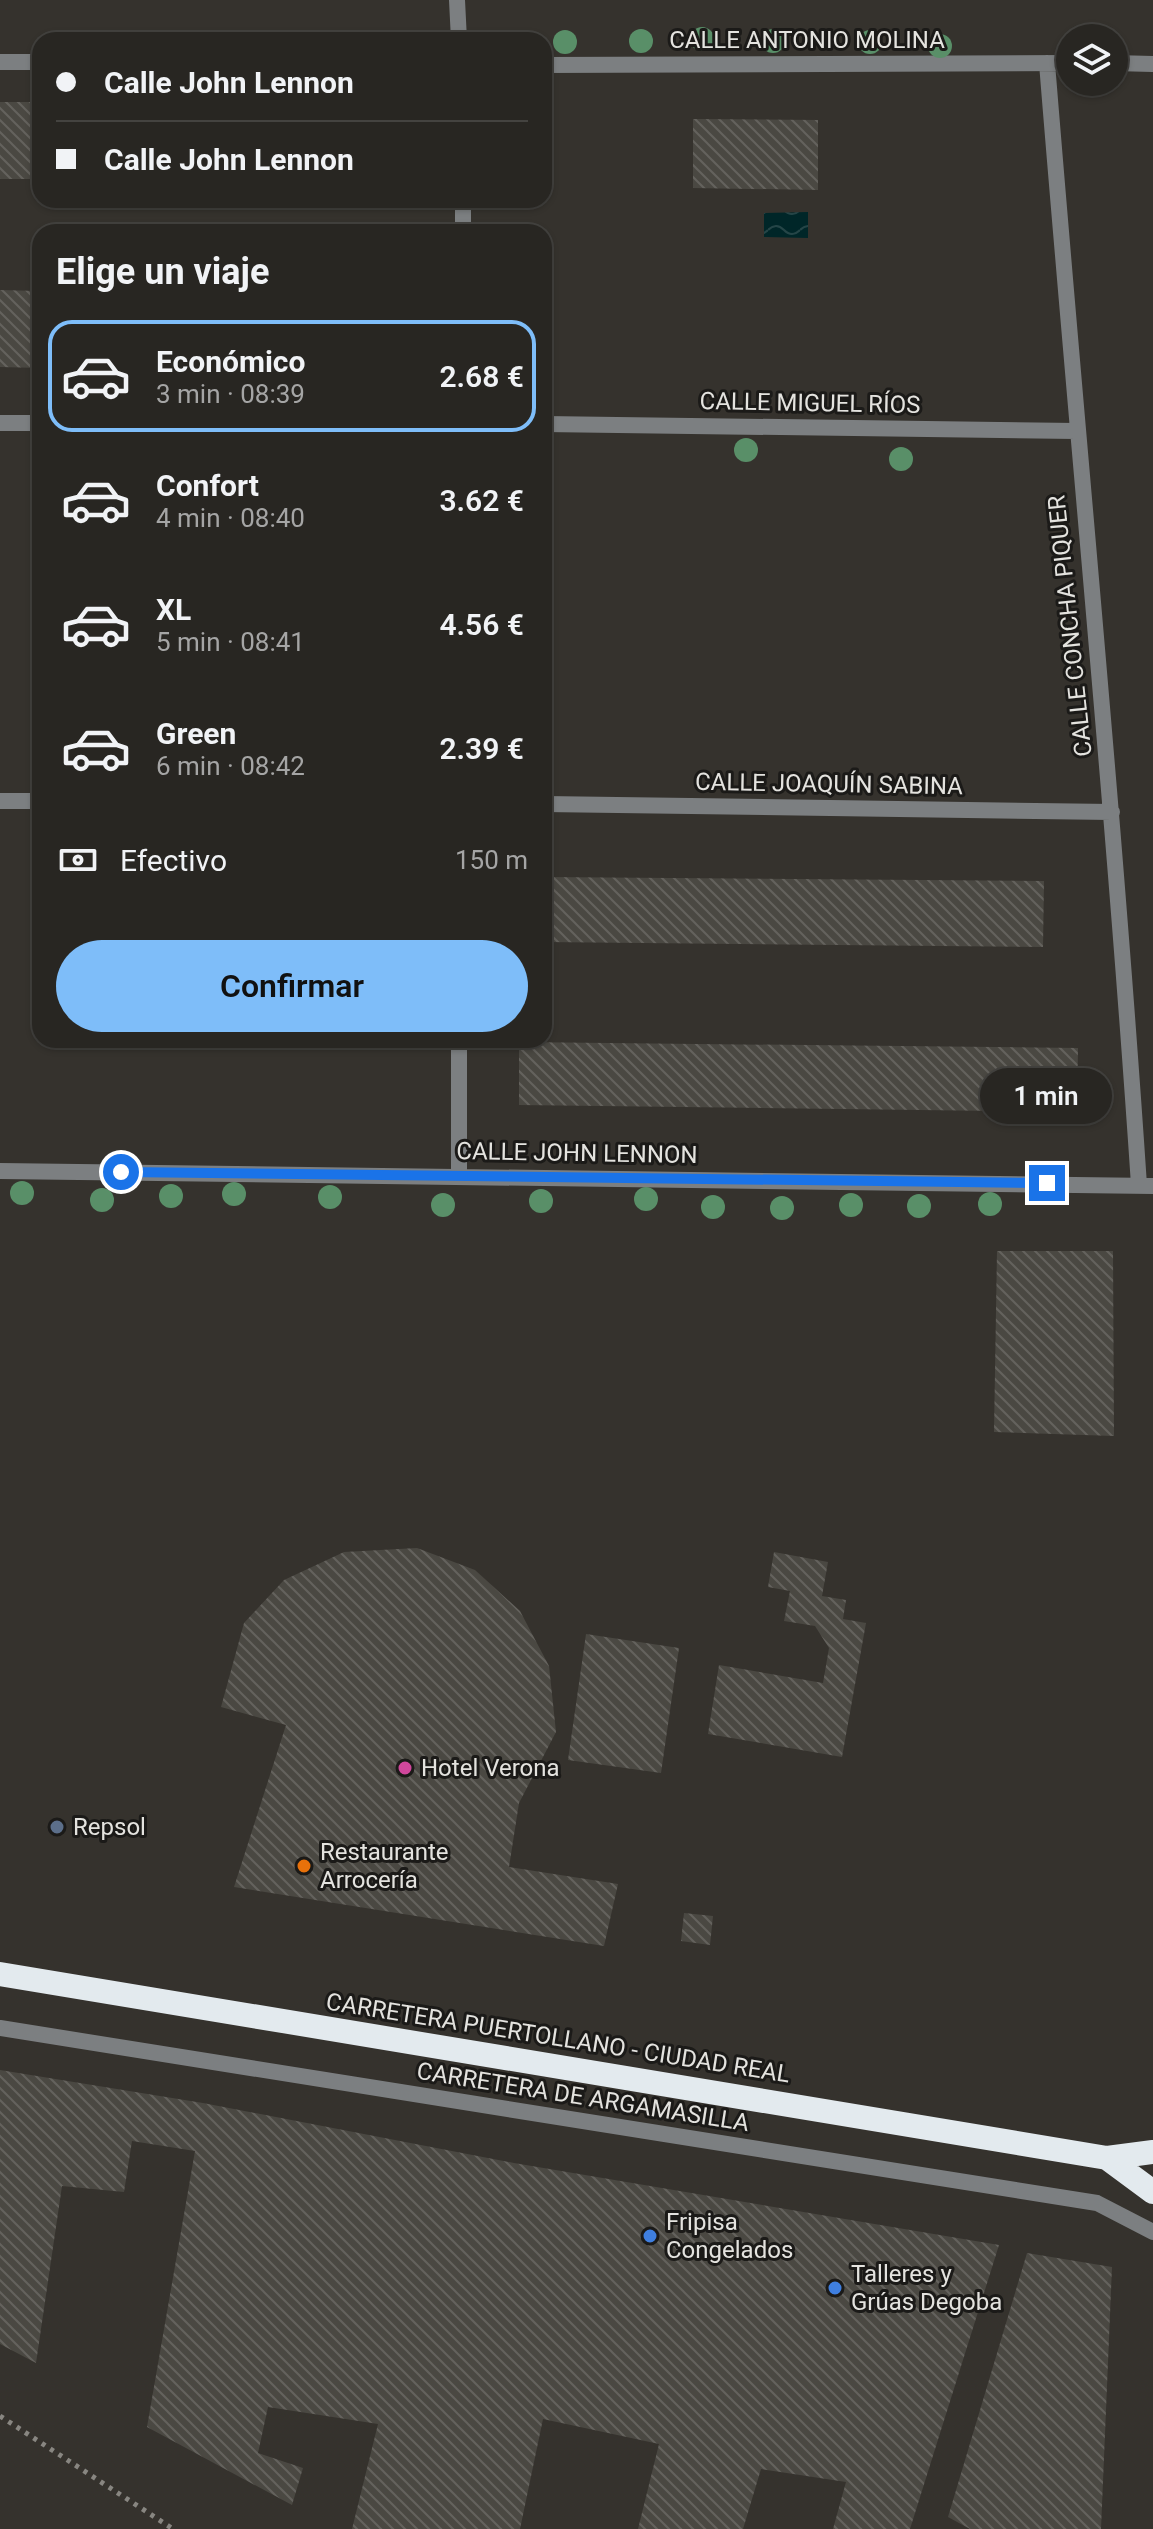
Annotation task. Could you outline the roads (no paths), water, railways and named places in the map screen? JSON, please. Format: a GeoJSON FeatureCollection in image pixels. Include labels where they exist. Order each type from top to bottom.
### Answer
{"type":"FeatureCollection","features":[{"type":"Feature","properties":{"kind":"highway","name":"CARRETERA PUERTOLLANO - CIUDAD REAL"},"geometry":{"type":"LineString","coordinates":[[0,1974],[1107,2158],[1153,2152]]}},
{"type":"Feature","properties":{"kind":"highway","name":"CARRETERA PUERTOLLANO - CIUDAD REAL"},"geometry":{"type":"LineString","coordinates":[[1107,2158],[1153,2192]]}},
{"type":"Feature","properties":{"kind":"street"},"geometry":{"type":"LineString","coordinates":[[457,0],[459,32]]}},
{"type":"Feature","properties":{"kind":"street"},"geometry":{"type":"LineString","coordinates":[[0,62],[32,62]]}},
{"type":"Feature","properties":{"kind":"street","name":"CALLE CONCHA PIQUER"},"geometry":{"type":"LineString","coordinates":[[1047,63],[1076,431],[1146,1185]]}},
{"type":"Feature","properties":{"kind":"street","name":"CALLE ANTONIO MOLINA"},"geometry":{"type":"LineString","coordinates":[[552,65],[1056,63]]}},
{"type":"Feature","properties":{"kind":"street"},"geometry":{"type":"LineString","coordinates":[[1128,63],[1153,64]]}},
{"type":"Feature","properties":{"kind":"street"},"geometry":{"type":"LineString","coordinates":[[0,423],[32,423]]}},
{"type":"Feature","properties":{"kind":"street","name":"CALLE MIGUEL RÍOS"},"geometry":{"type":"LineString","coordinates":[[552,424],[1076,431]]}},
{"type":"Feature","properties":{"kind":"street"},"geometry":{"type":"LineString","coordinates":[[0,801],[32,801]]}},
{"type":"Feature","properties":{"kind":"street","name":"CALLE JOAQUÍN SABINA"},"geometry":{"type":"LineString","coordinates":[[552,804],[1112,812]]}},
{"type":"Feature","properties":{"kind":"street"},"geometry":{"type":"LineString","coordinates":[[459,1048],[459,1175]]}},
{"type":"Feature","properties":{"kind":"street","name":"CALLE JOHN LENNON"},"geometry":{"type":"LineString","coordinates":[[0,1171],[1146,1185]]}},
{"type":"Feature","properties":{"kind":"street","name":"CARRETERA DE ARGAMASILLA"},"geometry":{"type":"LineString","coordinates":[[0,2028],[1097,2203],[1153,2232]]}},
{"type":"Feature","properties":{"kind":"water"},"geometry":{"type":"Polygon","coordinates":[[[808,212],[808,238],[764,237],[764,213],[808,212]]]}},
{"type":"Feature","properties":{"kind":"place","name":"Hotel Verona"},"geometry":{"type":"Point","coordinates":[405,1768]}},
{"type":"Feature","properties":{"kind":"place","name":"Repsol"},"geometry":{"type":"Point","coordinates":[57,1827]}},
{"type":"Feature","properties":{"kind":"place","name":"Restaurante Arrocería"},"geometry":{"type":"Point","coordinates":[304,1866]}},
{"type":"Feature","properties":{"kind":"place","name":"Fripisa Congelados"},"geometry":{"type":"Point","coordinates":[650,2236]}},
{"type":"Feature","properties":{"kind":"place","name":"Talleres y Grúas Degoba"},"geometry":{"type":"Point","coordinates":[835,2288]}}]}
